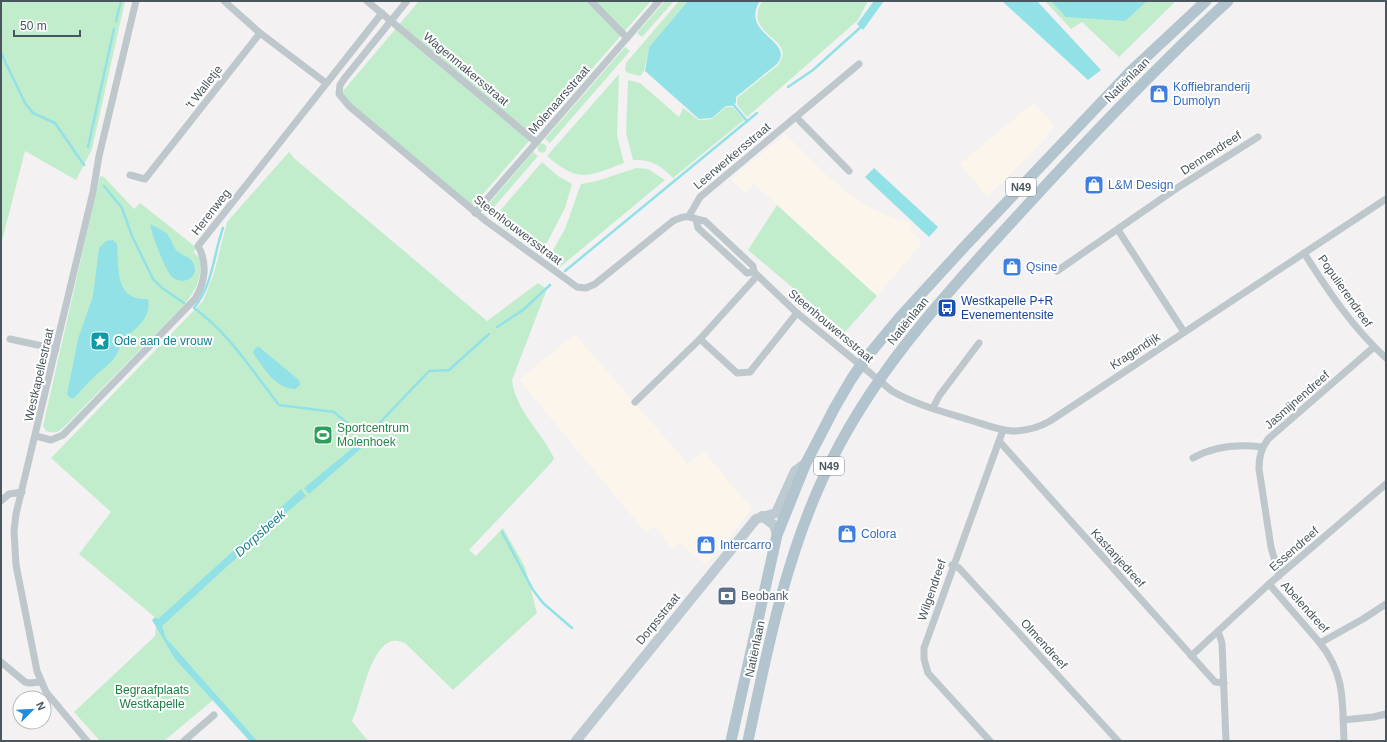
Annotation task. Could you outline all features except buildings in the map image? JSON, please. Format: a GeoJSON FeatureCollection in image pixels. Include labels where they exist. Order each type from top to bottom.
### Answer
{"type":"FeatureCollection","features":[{"type":"Feature","properties":{"kind":"main road","name":"Natiënlaan"},"geometry":{"type":"LineString","coordinates":[[731,741],[777,535],[806,463],[835,407],[861,366],[900,317],[997,212],[1130,72],[1206,1]]}},
{"type":"Feature","properties":{"kind":"main road","name":"Natiënlaan"},"geometry":{"type":"LineString","coordinates":[[748,741],[773,622],[798,539],[824,474],[864,400],[936,307],[1106,120],[1182,43],[1228,1]]}},
{"type":"Feature","properties":{"kind":"street","name":"Westkapellestraat"},"geometry":{"type":"LineString","coordinates":[[87,741],[53,701],[40,682],[31,646],[14,546],[16,514],[36,436],[136,1]]}},
{"type":"Feature","properties":{"kind":"street"},"geometry":{"type":"LineString","coordinates":[[224,1],[260,33],[326,83]]}},
{"type":"Feature","properties":{"kind":"street"},"geometry":{"type":"LineString","coordinates":[[367,1],[382,13]]}},
{"type":"Feature","properties":{"kind":"street"},"geometry":{"type":"LineString","coordinates":[[390,20],[407,1]]}},
{"type":"Feature","properties":{"kind":"street"},"geometry":{"type":"LineString","coordinates":[[591,1],[627,38]]}},
{"type":"Feature","properties":{"kind":"street","name":"Molenaarsstraat"},"geometry":{"type":"LineString","coordinates":[[475,213],[659,1]]}},
{"type":"Feature","properties":{"kind":"street","name":"Wagenmakersstraat"},"geometry":{"type":"LineString","coordinates":[[382,13],[536,142]]}},
{"type":"Feature","properties":{"kind":"street","name":"Herenweg"},"geometry":{"type":"LineString","coordinates":[[36,436],[51,440],[63,435],[195,299],[204,280],[204,256],[198,246],[382,13]]}},
{"type":"Feature","properties":{"kind":"street","name":"Steenhouwersstraat"},"geometry":{"type":"LineString","coordinates":[[390,20],[344,79],[340,85],[339,94],[349,106],[475,213],[577,287],[586,288],[595,284],[673,221],[681,217],[692,218],[698,228],[747,274],[756,274],[797,313],[878,380]]}},
{"type":"Feature","properties":{"kind":"street","name":"'t Walletje"},"geometry":{"type":"LineString","coordinates":[[130,175],[145,180],[260,33]]}},
{"type":"Feature","properties":{"kind":"street","name":"Leerwerkersstraat"},"geometry":{"type":"LineString","coordinates":[[692,218],[700,197],[859,64]]}},
{"type":"Feature","properties":{"kind":"street"},"geometry":{"type":"LineString","coordinates":[[796,117],[849,171]]}},
{"type":"Feature","properties":{"kind":"street","name":"Dennendreef"},"geometry":{"type":"LineString","coordinates":[[1057,270],[1118,230],[1177,188],[1258,137]]}},
{"type":"Feature","properties":{"kind":"street","name":"Kragendijk"},"geometry":{"type":"LineString","coordinates":[[878,380],[886,388],[902,397],[1003,430],[1021,431],[1041,426],[1386,199]]}},
{"type":"Feature","properties":{"kind":"street"},"geometry":{"type":"LineString","coordinates":[[1118,230],[1184,332]]}},
{"type":"Feature","properties":{"kind":"street","name":"Populierendreef"},"geometry":{"type":"LineString","coordinates":[[1304,253],[1349,319],[1386,358]]}},
{"type":"Feature","properties":{"kind":"street"},"geometry":{"type":"LineString","coordinates":[[635,402],[700,338],[756,274]]}},
{"type":"Feature","properties":{"kind":"street"},"geometry":{"type":"LineString","coordinates":[[700,338],[737,373],[750,372],[797,313]]}},
{"type":"Feature","properties":{"kind":"street"},"geometry":{"type":"LineString","coordinates":[[10,339],[56,349]]}},
{"type":"Feature","properties":{"kind":"street"},"geometry":{"type":"LineString","coordinates":[[933,408],[939,396],[979,343]]}},
{"type":"Feature","properties":{"kind":"street","name":"Jasmijnendreef"},"geometry":{"type":"LineString","coordinates":[[1279,576],[1271,547],[1259,469],[1259,458],[1262,447],[1268,439],[1374,347]]}},
{"type":"Feature","properties":{"kind":"street","name":"Wilgendreef"},"geometry":{"type":"LineString","coordinates":[[990,741],[928,673],[924,659],[924,648],[952,565],[1003,430]]}},
{"type":"Feature","properties":{"kind":"street","name":"Kastanjedreef"},"geometry":{"type":"LineString","coordinates":[[999,441],[1215,682],[1224,683]]}},
{"type":"Feature","properties":{"kind":"street"},"geometry":{"type":"LineString","coordinates":[[1193,458],[1207,450],[1245,445],[1262,447]]}},
{"type":"Feature","properties":{"kind":"street","name":"Dorpsstraat"},"geometry":{"type":"LineString","coordinates":[[576,741],[756,519],[765,518],[776,513],[796,471],[806,463]]}},
{"type":"Feature","properties":{"kind":"street","name":"Essendreef"},"geometry":{"type":"LineString","coordinates":[[1191,656],[1269,584],[1386,484]]}},
{"type":"Feature","properties":{"kind":"street"},"geometry":{"type":"LineString","coordinates":[[1,500],[9,494],[22,492]]}},
{"type":"Feature","properties":{"kind":"street"},"geometry":{"type":"LineString","coordinates":[[765,518],[774,525],[777,535]]}},
{"type":"Feature","properties":{"kind":"street","name":"Olmendreef"},"geometry":{"type":"LineString","coordinates":[[952,565],[959,568],[1118,741]]}},
{"type":"Feature","properties":{"kind":"street","name":"Abelendreef"},"geometry":{"type":"LineString","coordinates":[[1269,584],[1320,643],[1386,604]]}},
{"type":"Feature","properties":{"kind":"street"},"geometry":{"type":"LineString","coordinates":[[1218,631],[1222,643],[1226,741]]}},
{"type":"Feature","properties":{"kind":"street"},"geometry":{"type":"LineString","coordinates":[[1320,643],[1330,655],[1338,672],[1342,691],[1344,741]]}},
{"type":"Feature","properties":{"kind":"street"},"geometry":{"type":"LineString","coordinates":[[1,662],[25,682],[40,682]]}},
{"type":"Feature","properties":{"kind":"street"},"geometry":{"type":"LineString","coordinates":[[1343,720],[1373,718],[1386,714]]}},
{"type":"Feature","properties":{"kind":"street"},"geometry":{"type":"LineString","coordinates":[[184,741],[214,715]]}},
{"type":"Feature","properties":{"kind":"shaded area"},"geometry":{"type":"Polygon","coordinates":[[[1033,103],[1055,126],[1035,150],[987,197],[960,164],[1033,103]]]}},
{"type":"Feature","properties":{"kind":"shaded area"},"geometry":{"type":"Polygon","coordinates":[[[785,134],[825,174],[860,202],[885,215],[909,222],[911,231],[920,239],[920,245],[877,296],[754,184],[745,193],[731,179],[785,134]]]}},
{"type":"Feature","properties":{"kind":"shaded area"},"geometry":{"type":"Polygon","coordinates":[[[575,334],[688,464],[703,450],[752,509],[706,565],[680,543],[673,550],[654,526],[646,533],[519,380],[575,334]]]}},
{"type":"Feature","properties":{"kind":"green space"},"geometry":{"type":"Polygon","coordinates":[[[1,1],[125,1],[92,149],[76,180],[25,151],[1,245],[1,1]]]}},
{"type":"Feature","properties":{"kind":"green space"},"geometry":{"type":"Polygon","coordinates":[[[419,1],[651,1],[469,210],[338,97],[419,1]]]}},
{"type":"Feature","properties":{"kind":"green space"},"geometry":{"type":"Polygon","coordinates":[[[665,1],[674,1],[642,37],[637,33],[665,1]]]}},
{"type":"Feature","properties":{"kind":"green space"},"geometry":{"type":"Polygon","coordinates":[[[679,1],[688,1],[649,47],[644,71],[640,76],[628,73],[625,70],[626,63],[679,1]]]}},
{"type":"Feature","properties":{"kind":"green space"},"geometry":{"type":"Polygon","coordinates":[[[762,1],[868,1],[858,20],[747,117],[737,105],[737,98],[778,65],[782,56],[781,49],[777,42],[763,30],[759,22],[758,13],[762,1]]]}},
{"type":"Feature","properties":{"kind":"green space"},"geometry":{"type":"Polygon","coordinates":[[[1045,1],[1176,1],[1119,57],[1082,22],[1071,29],[1045,1]]]}},
{"type":"Feature","properties":{"kind":"green space"},"geometry":{"type":"Polygon","coordinates":[[[625,47],[630,51],[550,143],[545,139],[625,47]]]}},
{"type":"Feature","properties":{"kind":"green space"},"geometry":{"type":"Polygon","coordinates":[[[619,74],[617,135],[624,163],[592,174],[584,175],[567,171],[547,156],[619,74]]]}},
{"type":"Feature","properties":{"kind":"green space"},"geometry":{"type":"Polygon","coordinates":[[[628,80],[640,83],[679,117],[683,108],[699,120],[712,119],[726,107],[733,107],[744,120],[673,178],[660,166],[650,162],[633,160],[626,133],[628,80]]]}},
{"type":"Feature","properties":{"kind":"green space"},"geometry":{"type":"Polygon","coordinates":[[[540,144],[544,144],[546,148],[544,152],[540,152],[538,150],[538,146],[540,144]]]}},
{"type":"Feature","properties":{"kind":"green space","name":"Sportcentrum Molenhoek"},"geometry":{"type":"Polygon","coordinates":[[[289,152],[295,159],[487,321],[538,283],[547,289],[512,380],[518,401],[554,458],[552,462],[469,550],[476,556],[503,528],[525,567],[537,613],[453,690],[405,643],[393,641],[385,645],[378,653],[372,664],[352,721],[368,741],[249,741],[213,700],[164,741],[100,741],[74,712],[155,636],[157,619],[79,554],[111,512],[51,458],[203,301],[214,273],[227,222],[289,152]]]}},
{"type":"Feature","properties":{"kind":"green space"},"geometry":{"type":"Polygon","coordinates":[[[533,152],[538,156],[487,215],[487,206],[533,152]]]}},
{"type":"Feature","properties":{"kind":"green space"},"geometry":{"type":"Polygon","coordinates":[[[542,162],[558,176],[572,184],[565,208],[541,254],[498,223],[503,218],[498,213],[542,162]]]}},
{"type":"Feature","properties":{"kind":"green space"},"geometry":{"type":"Polygon","coordinates":[[[636,168],[648,169],[665,180],[560,267],[548,259],[565,229],[581,184],[597,181],[636,168]]]}},
{"type":"Feature","properties":{"kind":"green space"},"geometry":{"type":"Polygon","coordinates":[[[100,176],[104,177],[134,209],[140,203],[197,248],[193,252],[200,258],[201,265],[199,278],[191,296],[182,307],[64,427],[57,432],[49,432],[46,431],[43,426],[100,176]]]}},
{"type":"Feature","properties":{"kind":"green space"},"geometry":{"type":"Polygon","coordinates":[[[777,205],[877,296],[845,332],[748,250],[777,205]]]}},
{"type":"Feature","properties":{"kind":"water"},"geometry":{"type":"Polygon","coordinates":[[[688,1],[760,1],[755,12],[756,22],[779,49],[781,56],[777,64],[736,97],[736,103],[732,106],[726,106],[712,118],[699,119],[645,71],[649,47],[688,1]]]}},
{"type":"Feature","properties":{"kind":"water"},"geometry":{"type":"Polygon","coordinates":[[[874,1],[884,1],[863,30],[857,24],[874,1]]]}},
{"type":"Feature","properties":{"kind":"water"},"geometry":{"type":"Polygon","coordinates":[[[1002,1],[1037,1],[1101,70],[1088,80],[1002,1]]]}},
{"type":"Feature","properties":{"kind":"water"},"geometry":{"type":"Polygon","coordinates":[[[1051,1],[1147,1],[1125,21],[1066,17],[1051,1]]]}},
{"type":"Feature","properties":{"kind":"water"},"geometry":{"type":"Polygon","coordinates":[[[874,168],[938,227],[929,237],[865,177],[874,168]]]}},
{"type":"Feature","properties":{"kind":"water"},"geometry":{"type":"Polygon","coordinates":[[[150,224],[166,233],[174,248],[192,261],[195,266],[195,271],[190,278],[182,281],[177,280],[169,274],[159,252],[150,224]]]}},
{"type":"Feature","properties":{"kind":"water"},"geometry":{"type":"Polygon","coordinates":[[[113,240],[117,244],[120,281],[124,289],[129,295],[137,298],[148,299],[149,306],[145,318],[137,328],[122,340],[117,353],[111,362],[91,379],[74,398],[70,398],[67,394],[78,339],[93,296],[99,248],[106,241],[113,240]]]}},
{"type":"Feature","properties":{"kind":"water"},"geometry":{"type":"Polygon","coordinates":[[[258,346],[299,380],[300,385],[295,389],[288,388],[276,381],[266,371],[253,353],[258,346]]]}},
{"type":"Feature","properties":{"kind":"water"},"geometry":{"type":"Polygon","coordinates":[[[361,441],[365,445],[309,494],[304,488],[361,441]]]}},
{"type":"Feature","properties":{"kind":"water"},"geometry":{"type":"Polygon","coordinates":[[[301,489],[306,496],[285,514],[279,509],[301,489]]]}},
{"type":"Feature","properties":{"kind":"water"},"geometry":{"type":"Polygon","coordinates":[[[275,513],[280,518],[162,626],[166,638],[257,741],[250,741],[175,659],[152,620],[155,617],[158,619],[275,513]]]}},
{"type":"Feature","properties":{"kind":"waterway"},"geometry":{"type":"LineString","coordinates":[[116,21],[121,1]]}},
{"type":"Feature","properties":{"kind":"waterway"},"geometry":{"type":"LineString","coordinates":[[788,87],[813,70],[862,26]]}},
{"type":"Feature","properties":{"kind":"waterway"},"geometry":{"type":"LineString","coordinates":[[88,147],[114,29]]}},
{"type":"Feature","properties":{"kind":"waterway"},"geometry":{"type":"LineString","coordinates":[[1,53],[25,103],[33,113],[55,123],[84,165]]}},
{"type":"Feature","properties":{"kind":"waterway"},"geometry":{"type":"LineString","coordinates":[[732,103],[747,121]]}},
{"type":"Feature","properties":{"kind":"waterway"},"geometry":{"type":"LineString","coordinates":[[565,271],[757,113]]}},
{"type":"Feature","properties":{"kind":"waterway"},"geometry":{"type":"LineString","coordinates":[[104,186],[122,208],[132,236],[153,279],[162,288],[184,303]]}},
{"type":"Feature","properties":{"kind":"waterway"},"geometry":{"type":"LineString","coordinates":[[223,228],[209,280],[194,308],[207,318],[229,341],[279,405],[334,412],[352,427]]}},
{"type":"Feature","properties":{"kind":"waterway"},"geometry":{"type":"LineString","coordinates":[[497,327],[523,310],[550,285]]}},
{"type":"Feature","properties":{"kind":"waterway"},"geometry":{"type":"LineString","coordinates":[[371,432],[429,371],[449,370],[489,334]]}},
{"type":"Feature","properties":{"kind":"waterway","name":"Dorpsbeek"},"geometry":{"type":"LineString","coordinates":[[276,517],[285,510]]}},
{"type":"Feature","properties":{"kind":"waterway"},"geometry":{"type":"LineString","coordinates":[[502,532],[533,590],[543,603],[572,628]]}},
{"type":"Feature","properties":{"kind":"place","name":"Koffiebranderij Dumolyn"},"geometry":{"type":"Point","coordinates":[1159,94]}},
{"type":"Feature","properties":{"kind":"place","name":"L&M Design"},"geometry":{"type":"Point","coordinates":[1094,185]}},
{"type":"Feature","properties":{"kind":"place","name":"Qsine"},"geometry":{"type":"Point","coordinates":[1012,267]}},
{"type":"Feature","properties":{"kind":"place","name":"Westkapelle P+R Evenementensite"},"geometry":{"type":"Point","coordinates":[947,308]}},
{"type":"Feature","properties":{"kind":"place","name":"Ode aan de vrouw"},"geometry":{"type":"Point","coordinates":[100,341]}},
{"type":"Feature","properties":{"kind":"place","name":"Sportcentrum Molenhoek"},"geometry":{"type":"Point","coordinates":[323,435]}},
{"type":"Feature","properties":{"kind":"place","name":"Colora"},"geometry":{"type":"Point","coordinates":[847,534]}},
{"type":"Feature","properties":{"kind":"place","name":"Intercarro"},"geometry":{"type":"Point","coordinates":[706,545]}},
{"type":"Feature","properties":{"kind":"place","name":"Beobank"},"geometry":{"type":"Point","coordinates":[727,596]}},
{"type":"Feature","properties":{"kind":"park label","name":"Begraafplaats Westkapelle"},"geometry":{"type":"Point","coordinates":[152,697]}}]}
